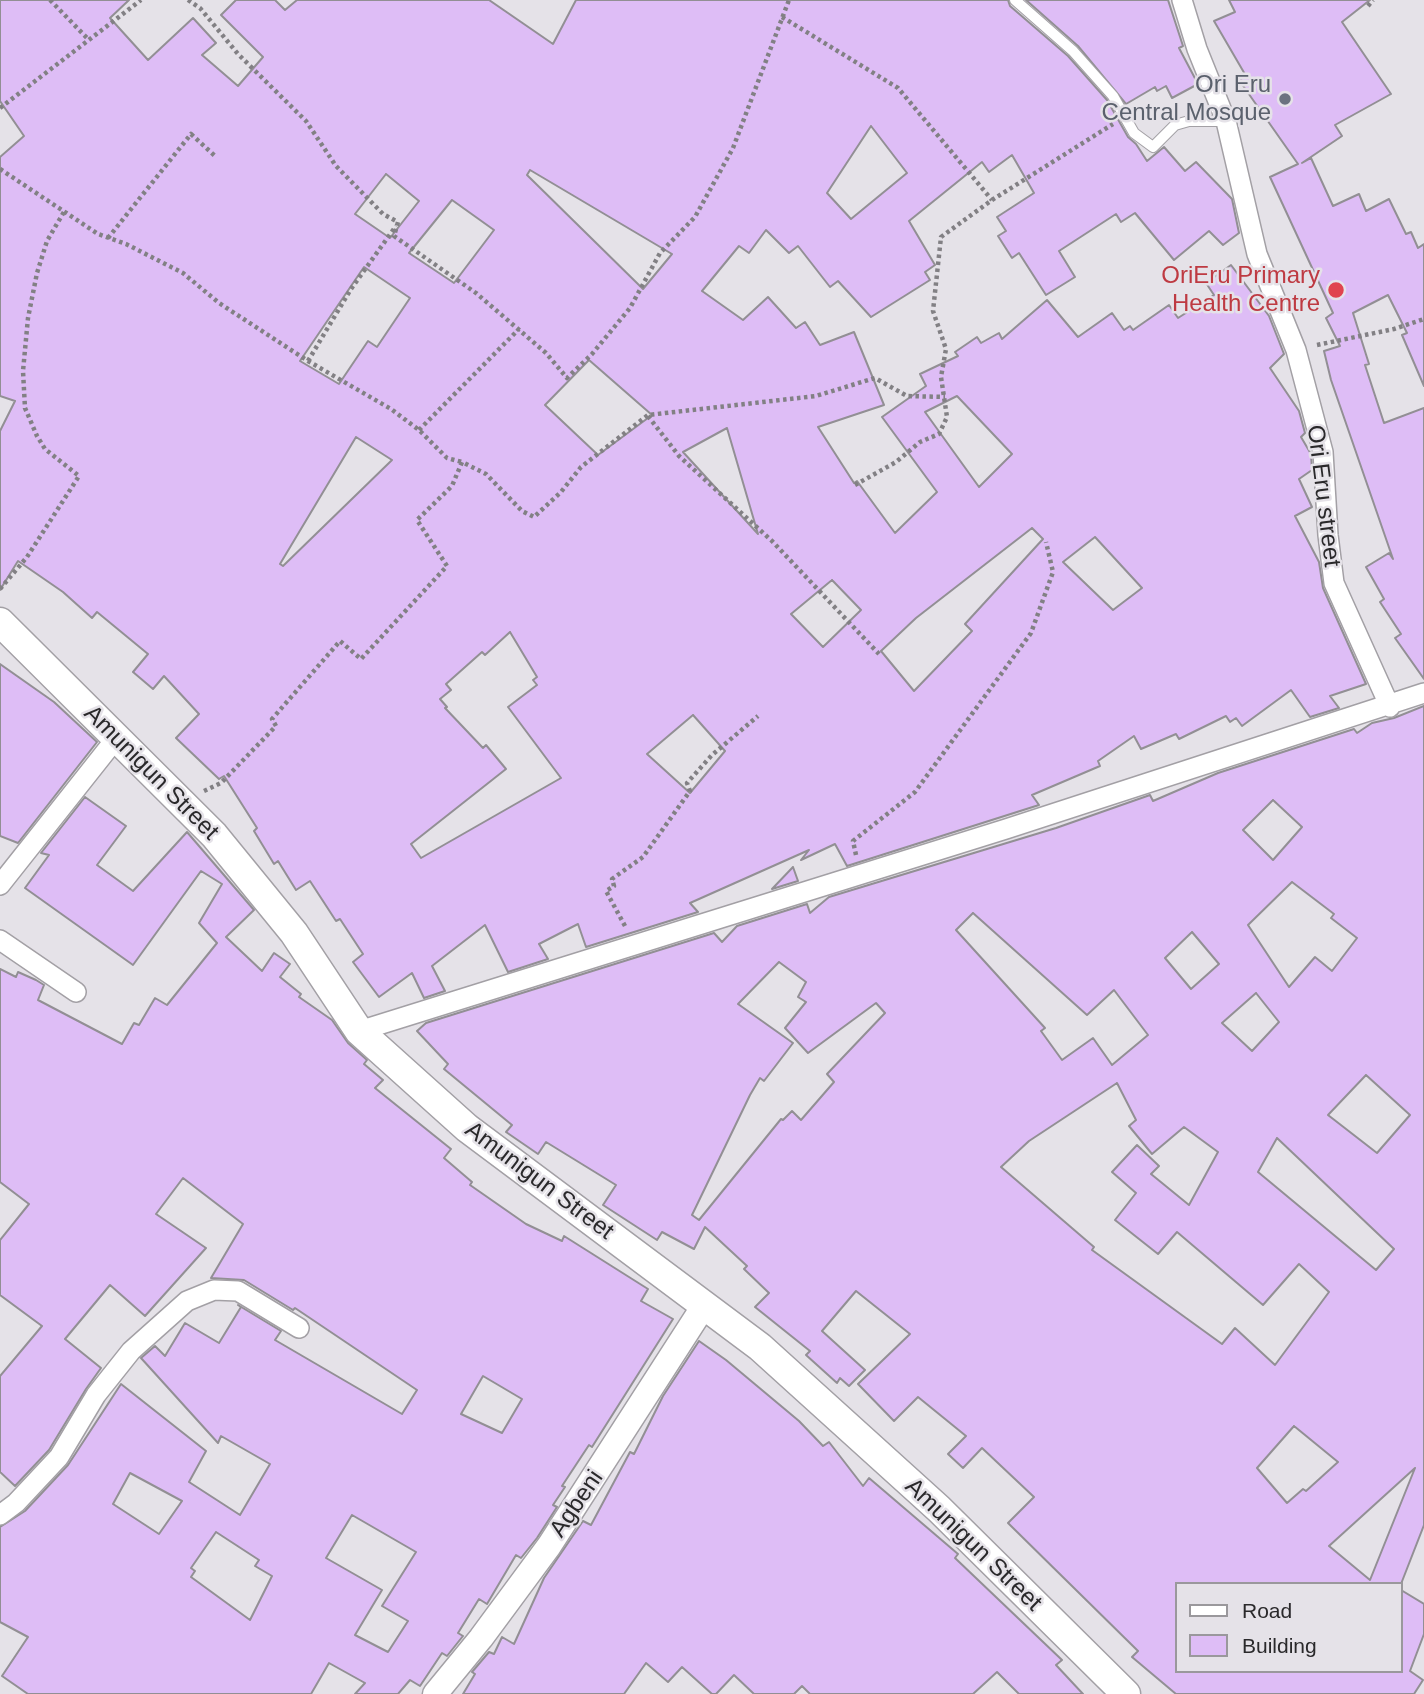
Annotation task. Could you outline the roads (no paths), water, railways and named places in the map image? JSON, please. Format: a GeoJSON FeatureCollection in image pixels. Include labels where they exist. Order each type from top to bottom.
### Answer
{"type":"FeatureCollection","features":[{"type":"Feature","properties":{"kind":"main road","name":"Amunigun Street"},"geometry":{"type":"LineString","coordinates":[[0,622],[215,835],[294,933],[359,1031],[467,1128],[760,1347],[939,1509],[1126,1694]]}},
{"type":"Feature","properties":{"kind":"street","name":"Ori Eru street"},"geometry":{"type":"LineString","coordinates":[[1182,0],[1197,49],[1226,121],[1257,254],[1296,350],[1323,452],[1334,583],[1390,707]]}},
{"type":"Feature","properties":{"kind":"street"},"geometry":{"type":"LineString","coordinates":[[359,1031],[1390,707],[1424,693]]}},
{"type":"Feature","properties":{"kind":"street"},"geometry":{"type":"LineString","coordinates":[[0,885],[118,736]]}},
{"type":"Feature","properties":{"kind":"street"},"geometry":{"type":"LineString","coordinates":[[0,940],[76,992]]}},
{"type":"Feature","properties":{"kind":"street"},"geometry":{"type":"LineString","coordinates":[[0,1515],[16,1503],[59,1457],[96,1395],[131,1351],[187,1301],[215,1290],[238,1291],[299,1328]]}},
{"type":"Feature","properties":{"kind":"street","name":"Agbeni"},"geometry":{"type":"LineString","coordinates":[[435,1694],[481,1638],[549,1546],[705,1304]]}},
{"type":"Feature","properties":{"kind":"lane"},"geometry":{"type":"LineString","coordinates":[[1015,0],[1073,51],[1113,96],[1134,133],[1153,147],[1175,125],[1189,121],[1226,121]]}},
{"type":"Feature","properties":{"kind":"place","name":"Ori Eru Central Mosque"},"geometry":{"type":"Point","coordinates":[1285,99]}},
{"type":"Feature","properties":{"kind":"place","name":"OriEru Primary Health Centre"},"geometry":{"type":"Point","coordinates":[1336,290]}}]}
